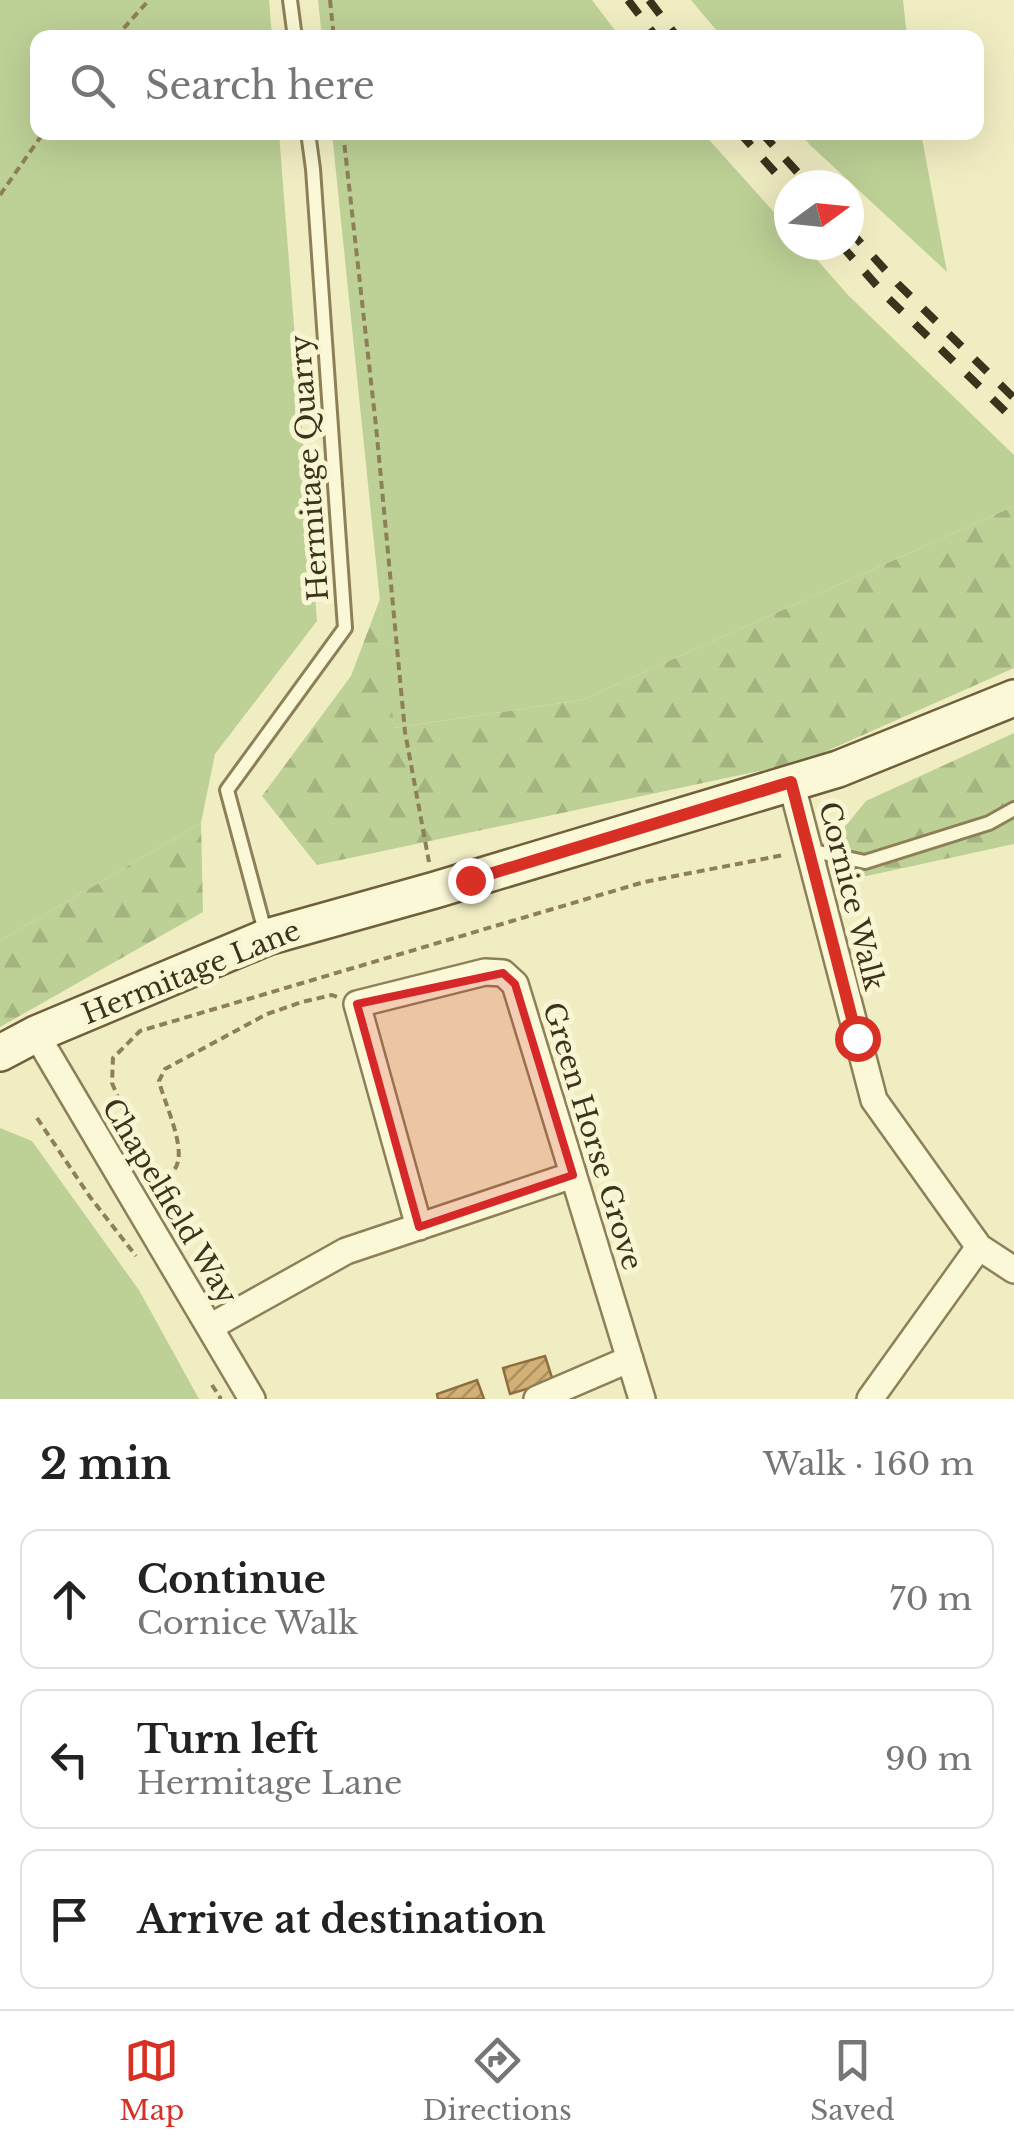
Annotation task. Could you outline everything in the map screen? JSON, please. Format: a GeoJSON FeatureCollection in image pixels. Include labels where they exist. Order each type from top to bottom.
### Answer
{"type":"FeatureCollection","features":[{"type":"Feature","properties":{"kind":"main road","name":"Hermitage Lane"},"geometry":{"type":"LineString","coordinates":[[0,1053],[36,1034],[267,937],[838,769],[1014,698]]}},
{"type":"Feature","properties":{"kind":"street","name":"Cornice Walk"},"geometry":{"type":"LineString","coordinates":[[791,782],[874,1100],[980,1247],[1014,1270]]}},
{"type":"Feature","properties":{"kind":"street","name":"Green Horse Grove"},"geometry":{"type":"LineString","coordinates":[[357,1004],[486,972],[502,973],[515,984],[642,1399]]}},
{"type":"Feature","properties":{"kind":"street"},"geometry":{"type":"LineString","coordinates":[[357,1004],[419,1227]]}},
{"type":"Feature","properties":{"kind":"street","name":"Chapelfield Way"},"geometry":{"type":"LineString","coordinates":[[36,1034],[252,1399]]}},
{"type":"Feature","properties":{"kind":"street"},"geometry":{"type":"LineString","coordinates":[[210,1327],[346,1251],[573,1174]]}},
{"type":"Feature","properties":{"kind":"street"},"geometry":{"type":"LineString","coordinates":[[870,1399],[980,1247]]}},
{"type":"Feature","properties":{"kind":"street"},"geometry":{"type":"LineString","coordinates":[[537,1399],[630,1359]]}},
{"type":"Feature","properties":{"kind":"lane"},"geometry":{"type":"LineString","coordinates":[[290,0],[294,30]]}},
{"type":"Feature","properties":{"kind":"lane","name":"Hermitage Quarry"},"geometry":{"type":"LineString","coordinates":[[267,937],[227,790],[345,628],[309,140]]}},
{"type":"Feature","properties":{"kind":"lane"},"geometry":{"type":"LineString","coordinates":[[809,850],[866,862],[989,823],[1014,809]]}},
{"type":"Feature","properties":{"kind":"path"},"geometry":{"type":"LineString","coordinates":[[122,30],[149,0]]}},
{"type":"Feature","properties":{"kind":"path"},"geometry":{"type":"LineString","coordinates":[[330,0],[333,30]]}},
{"type":"Feature","properties":{"kind":"path"},"geometry":{"type":"LineString","coordinates":[[0,195],[38,140]]}},
{"type":"Feature","properties":{"kind":"path"},"geometry":{"type":"LineString","coordinates":[[344,140],[405,732],[435,890]]}},
{"type":"Feature","properties":{"kind":"path"},"geometry":{"type":"LineString","coordinates":[[153,1183],[174,1171],[179,1160],[180,1148],[159,1082],[166,1068],[267,1014],[302,1002],[332,995],[357,1004]]}},
{"type":"Feature","properties":{"kind":"path"},"geometry":{"type":"LineString","coordinates":[[38,1118],[90,1197],[144,1266]]}},
{"type":"Feature","properties":{"kind":"path"},"geometry":{"type":"LineString","coordinates":[[209,1378],[220,1399]]}},
{"type":"Feature","properties":{"kind":"highlighted area"},"geometry":{"type":"Polygon","coordinates":[[[503,973],[515,984],[573,1175],[419,1227],[357,1004],[503,973]]]}},
{"type":"Feature","properties":{"kind":"green space"},"geometry":{"type":"Polygon","coordinates":[[[0,0],[269,0],[271,30],[30,30],[30,140],[280,140],[317,621],[215,754],[201,823],[0,941],[0,0]]]}},
{"type":"Feature","properties":{"kind":"green space"},"geometry":{"type":"Polygon","coordinates":[[[318,0],[592,0],[615,30],[321,30],[318,0]]]}},
{"type":"Feature","properties":{"kind":"green space"},"geometry":{"type":"Polygon","coordinates":[[[691,0],[903,0],[906,30],[716,30],[691,0]]]}},
{"type":"Feature","properties":{"kind":"green space"},"geometry":{"type":"Polygon","coordinates":[[[333,140],[709,140],[774,212],[774,260],[817,260],[848,295],[1014,455],[1014,506],[582,700],[393,728],[333,140]]]}},
{"type":"Feature","properties":{"kind":"green space"},"geometry":{"type":"Polygon","coordinates":[[[806,140],[922,140],[947,272],[864,195],[864,170],[837,170],[806,140]]]}},
{"type":"Feature","properties":{"kind":"green space"},"geometry":{"type":"Polygon","coordinates":[[[1014,506],[1014,668],[802,762],[317,865],[262,796],[351,676],[380,599],[394,728],[582,700],[1014,506]]]}},
{"type":"Feature","properties":{"kind":"green space"},"geometry":{"type":"Polygon","coordinates":[[[1014,733],[1014,844],[848,880],[843,829],[866,801],[1014,733]]]}},
{"type":"Feature","properties":{"kind":"green space"},"geometry":{"type":"Polygon","coordinates":[[[201,823],[203,912],[0,1027],[0,941],[201,823]]]}},
{"type":"Feature","properties":{"kind":"green space"},"geometry":{"type":"Polygon","coordinates":[[[0,1128],[32,1141],[139,1290],[199,1399],[0,1399],[0,1128]]]}},
{"type":"Feature","properties":{"kind":"building"},"geometry":{"type":"Polygon","coordinates":[[[545,1356],[553,1381],[510,1394],[503,1368],[545,1356]]]}},
{"type":"Feature","properties":{"kind":"building"},"geometry":{"type":"Polygon","coordinates":[[[477,1380],[484,1399],[438,1399],[437,1394],[477,1380]]]}},
{"type":"Feature","properties":{"kind":"railway"},"geometry":{"type":"LineString","coordinates":[[628,0],[651,30]]}},
{"type":"Feature","properties":{"kind":"railway"},"geometry":{"type":"LineString","coordinates":[[649,0],[672,30]]}},
{"type":"Feature","properties":{"kind":"railway"},"geometry":{"type":"LineString","coordinates":[[746,140],[774,171]]}},
{"type":"Feature","properties":{"kind":"railway"},"geometry":{"type":"LineString","coordinates":[[768,140],[795,170]]}},
{"type":"Feature","properties":{"kind":"railway"},"geometry":{"type":"LineString","coordinates":[[864,247],[1014,398]]}},
{"type":"Feature","properties":{"kind":"railway"},"geometry":{"type":"LineString","coordinates":[[854,260],[1014,420]]}},
{"type":"Feature","properties":{"kind":"route"},"geometry":{"type":"LineString","coordinates":[[470,880],[791,782],[857,1038]]}}]}
